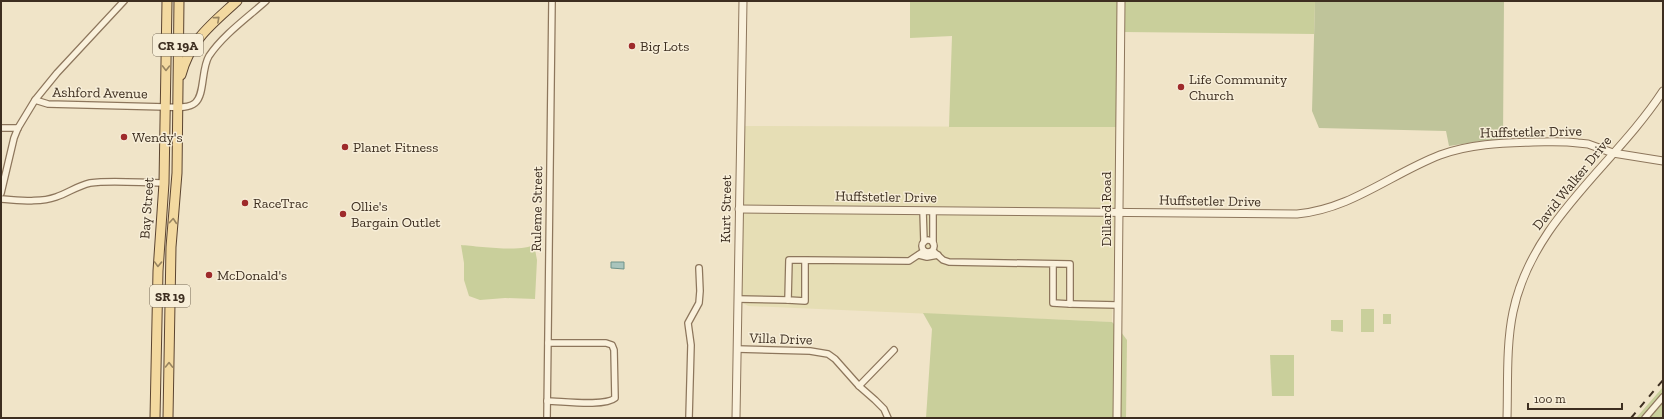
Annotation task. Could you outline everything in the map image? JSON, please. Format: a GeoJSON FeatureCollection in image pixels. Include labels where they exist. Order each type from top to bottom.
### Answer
{"type":"FeatureCollection","features":[{"type":"Feature","properties":{"kind":"main road","name":"Bay Street"},"geometry":{"type":"LineString","coordinates":[[155,418],[158,246],[164,183],[167,1]]}},
{"type":"Feature","properties":{"kind":"main road","name":"Bay Street"},"geometry":{"type":"LineString","coordinates":[[168,418],[171,246],[177,173],[179,1]]}},
{"type":"Feature","properties":{"kind":"main road","name":"SR 19"},"geometry":{"type":"LineString","coordinates":[[178,88],[181,73],[192,48],[208,27],[237,1]]}},
{"type":"Feature","properties":{"kind":"street"},"geometry":{"type":"LineString","coordinates":[[1,193],[10,151],[18,128],[35,100],[57,73],[124,1]]}},
{"type":"Feature","properties":{"kind":"street","name":"Ashford Avenue"},"geometry":{"type":"LineString","coordinates":[[35,100],[48,104],[166,107],[188,106],[196,102],[200,94],[203,72],[210,56],[220,42],[266,1]]}},
{"type":"Feature","properties":{"kind":"street","name":"Ruleme Street"},"geometry":{"type":"LineString","coordinates":[[547,418],[552,1]]}},
{"type":"Feature","properties":{"kind":"street","name":"Kurt Street"},"geometry":{"type":"LineString","coordinates":[[736,418],[743,1]]}},
{"type":"Feature","properties":{"kind":"street","name":"Dillard Road"},"geometry":{"type":"LineString","coordinates":[[1117,418],[1121,1]]}},
{"type":"Feature","properties":{"kind":"street","name":"David Walker Drive"},"geometry":{"type":"LineString","coordinates":[[1508,418],[1510,330],[1512,314],[1520,285],[1535,252],[1554,222],[1641,121],[1663,91]]}},
{"type":"Feature","properties":{"kind":"street"},"geometry":{"type":"LineString","coordinates":[[1,128],[18,128]]}},
{"type":"Feature","properties":{"kind":"street","name":"Huffstetler Drive"},"geometry":{"type":"LineString","coordinates":[[739,209],[1270,215],[1297,214],[1318,211],[1351,200],[1440,155],[1461,148],[1482,144],[1569,142],[1588,144],[1613,153],[1663,161]]}},
{"type":"Feature","properties":{"kind":"street"},"geometry":{"type":"LineString","coordinates":[[1,199],[44,200],[55,198],[79,186],[96,183],[164,183]]}},
{"type":"Feature","properties":{"kind":"street"},"geometry":{"type":"LineString","coordinates":[[921,253],[924,242],[923,211]]}},
{"type":"Feature","properties":{"kind":"street"},"geometry":{"type":"LineString","coordinates":[[933,211],[933,250],[938,255],[949,262],[1070,264],[1070,304]]}},
{"type":"Feature","properties":{"kind":"street"},"geometry":{"type":"LineString","coordinates":[[924,220],[933,220]]}},
{"type":"Feature","properties":{"kind":"street"},"geometry":{"type":"LineString","coordinates":[[924,242],[928,240],[933,243]]}},
{"type":"Feature","properties":{"kind":"street"},"geometry":{"type":"LineString","coordinates":[[158,246],[171,246]]}},
{"type":"Feature","properties":{"kind":"street"},"geometry":{"type":"LineString","coordinates":[[788,300],[789,260],[909,261],[921,253],[927,253],[933,250]]}},
{"type":"Feature","properties":{"kind":"street"},"geometry":{"type":"LineString","coordinates":[[921,253],[927,257],[938,255]]}},
{"type":"Feature","properties":{"kind":"street"},"geometry":{"type":"LineString","coordinates":[[738,299],[805,301],[805,260]]}},
{"type":"Feature","properties":{"kind":"street"},"geometry":{"type":"LineString","coordinates":[[1053,264],[1053,303],[1118,305]]}},
{"type":"Feature","properties":{"kind":"street"},"geometry":{"type":"LineString","coordinates":[[689,418],[690,345],[688,323],[698,303],[700,291],[699,268]]}},
{"type":"Feature","properties":{"kind":"street"},"geometry":{"type":"LineString","coordinates":[[547,401],[601,402],[611,401],[614,398],[614,350],[612,345],[606,343],[548,343]]}},
{"type":"Feature","properties":{"kind":"street","name":"Villa Drive"},"geometry":{"type":"LineString","coordinates":[[737,349],[822,352],[835,359],[859,386],[884,408],[888,418]]}},
{"type":"Feature","properties":{"kind":"street"},"geometry":{"type":"LineString","coordinates":[[859,386],[894,350]]}},
{"type":"Feature","properties":{"kind":"street"},"geometry":{"type":"LineString","coordinates":[[156,382],[169,382]]}},
{"type":"Feature","properties":{"kind":"street"},"geometry":{"type":"LineString","coordinates":[[1645,418],[1663,397]]}},
{"type":"Feature","properties":{"kind":"shaded area"},"geometry":{"type":"Polygon","coordinates":[[[744,126],[1116,127],[1116,209],[743,205],[744,126]]]}},
{"type":"Feature","properties":{"kind":"shaded area"},"geometry":{"type":"Polygon","coordinates":[[[742,212],[1116,216],[1112,322],[748,306],[743,303],[741,295],[742,212]]]}},
{"type":"Feature","properties":{"kind":"green space"},"geometry":{"type":"Polygon","coordinates":[[[910,1],[1118,1],[1116,127],[949,127],[952,36],[910,38],[910,1]]]}},
{"type":"Feature","properties":{"kind":"green space"},"geometry":{"type":"Polygon","coordinates":[[[1124,1],[1315,1],[1314,34],[1123,32],[1124,1]]]}},
{"type":"Feature","properties":{"kind":"green space"},"geometry":{"type":"Polygon","coordinates":[[[1315,1],[1504,1],[1503,139],[1449,146],[1446,131],[1319,128],[1312,111],[1315,1]]]}},
{"type":"Feature","properties":{"kind":"green space"},"geometry":{"type":"Polygon","coordinates":[[[534,244],[537,260],[535,299],[505,298],[480,300],[469,296],[464,280],[464,263],[461,245],[511,249],[529,247],[534,244]]]}},
{"type":"Feature","properties":{"kind":"green space"},"geometry":{"type":"Polygon","coordinates":[[[1361,309],[1374,309],[1374,332],[1361,332],[1361,309]]]}},
{"type":"Feature","properties":{"kind":"green space"},"geometry":{"type":"Polygon","coordinates":[[[923,313],[1112,322],[1115,325],[1114,418],[926,418],[932,329],[923,313]]]}},
{"type":"Feature","properties":{"kind":"green space"},"geometry":{"type":"Polygon","coordinates":[[[1383,314],[1391,314],[1391,324],[1383,324],[1383,314]]]}},
{"type":"Feature","properties":{"kind":"green space"},"geometry":{"type":"Polygon","coordinates":[[[1331,320],[1343,320],[1343,332],[1331,331],[1331,320]]]}},
{"type":"Feature","properties":{"kind":"green space"},"geometry":{"type":"Polygon","coordinates":[[[1121,332],[1127,340],[1126,418],[1120,418],[1121,332]]]}},
{"type":"Feature","properties":{"kind":"green space"},"geometry":{"type":"Polygon","coordinates":[[[1270,355],[1294,355],[1294,396],[1272,396],[1270,355]]]}},
{"type":"Feature","properties":{"kind":"green space"},"geometry":{"type":"Polygon","coordinates":[[[1663,387],[1663,418],[1636,418],[1663,387]]]}},
{"type":"Feature","properties":{"kind":"water"},"geometry":{"type":"Polygon","coordinates":[[[611,262],[624,262],[624,269],[611,268],[611,262]]]}},
{"type":"Feature","properties":{"kind":"railway"},"geometry":{"type":"LineString","coordinates":[[1631,418],[1663,380]]}},
{"type":"Feature","properties":{"kind":"place","name":"Big Lots"},"geometry":{"type":"Point","coordinates":[632,46]}},
{"type":"Feature","properties":{"kind":"place","name":"Life Community Church"},"geometry":{"type":"Point","coordinates":[1181,87]}},
{"type":"Feature","properties":{"kind":"place","name":"Wendy's"},"geometry":{"type":"Point","coordinates":[124,137]}},
{"type":"Feature","properties":{"kind":"place","name":"Planet Fitness"},"geometry":{"type":"Point","coordinates":[345,147]}},
{"type":"Feature","properties":{"kind":"place","name":"RaceTrac"},"geometry":{"type":"Point","coordinates":[245,203]}},
{"type":"Feature","properties":{"kind":"place","name":"Ollie's Bargain Outlet"},"geometry":{"type":"Point","coordinates":[343,214]}},
{"type":"Feature","properties":{"kind":"place","name":"McDonald's"},"geometry":{"type":"Point","coordinates":[209,275]}}]}
